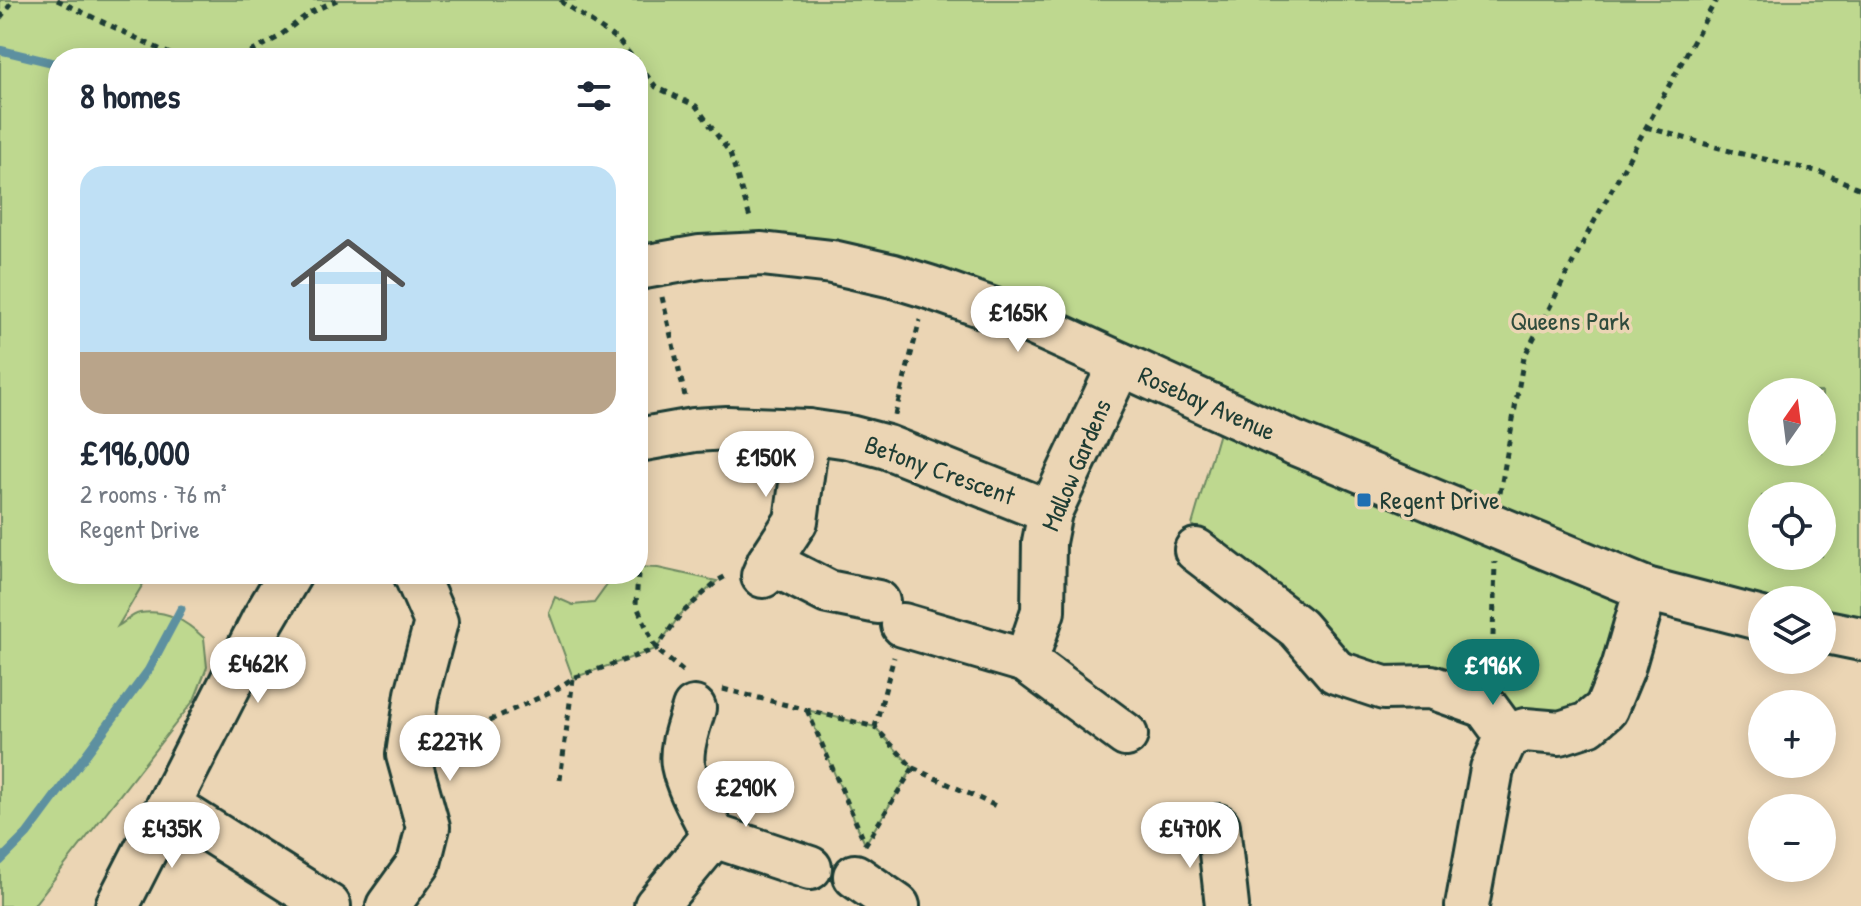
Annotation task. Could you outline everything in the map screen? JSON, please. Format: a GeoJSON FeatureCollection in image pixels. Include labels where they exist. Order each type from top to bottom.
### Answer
{"type":"FeatureCollection","features":[{"type":"Feature","properties":{"kind":"street","name":"Rosebay Avenue"},"geometry":{"type":"LineString","coordinates":[[648,266],[700,257],[762,254],[832,262],[929,287],[1031,323],[1294,443],[1646,589],[1748,615]]}},
{"type":"Feature","properties":{"kind":"street","name":"Mallow Gardens"},"geometry":{"type":"LineString","coordinates":[[1026,661],[1043,611],[1044,542],[1050,512],[1120,364]]}},
{"type":"Feature","properties":{"kind":"street","name":"Betony Crescent"},"geometry":{"type":"LineString","coordinates":[[648,438],[727,428],[808,431],[849,437],[887,447],[1050,512]]}},
{"type":"Feature","properties":{"kind":"street"},"geometry":{"type":"LineString","coordinates":[[808,431],[796,521],[766,569],[1026,661],[1126,735]]}},
{"type":"Feature","properties":{"kind":"street"},"geometry":{"type":"LineString","coordinates":[[1196,550],[1298,628],[1336,672],[1384,688],[1431,687],[1485,706],[1507,736]]}},
{"type":"Feature","properties":{"kind":"street"},"geometry":{"type":"LineString","coordinates":[[117,906],[284,584]]}},
{"type":"Feature","properties":{"kind":"street"},"geometry":{"type":"LineString","coordinates":[[388,906],[419,863],[428,827],[408,755],[417,694],[436,622],[419,584]]}},
{"type":"Feature","properties":{"kind":"street"},"geometry":{"type":"LineString","coordinates":[[1467,906],[1492,769],[1507,736],[1525,730],[1560,733],[1588,724],[1606,709],[1623,668],[1646,589]]}},
{"type":"Feature","properties":{"kind":"street"},"geometry":{"type":"LineString","coordinates":[[1836,634],[1861,639]]}},
{"type":"Feature","properties":{"kind":"street"},"geometry":{"type":"LineString","coordinates":[[697,689],[683,763],[694,796],[714,836],[810,868]]}},
{"type":"Feature","properties":{"kind":"street"},"geometry":{"type":"LineString","coordinates":[[169,805],[313,901]]}},
{"type":"Feature","properties":{"kind":"street"},"geometry":{"type":"LineString","coordinates":[[1218,826],[1227,906]]}},
{"type":"Feature","properties":{"kind":"street"},"geometry":{"type":"LineString","coordinates":[[656,906],[714,836]]}},
{"type":"Feature","properties":{"kind":"street"},"geometry":{"type":"LineString","coordinates":[[860,860],[898,906]]}},
{"type":"Feature","properties":{"kind":"path"},"geometry":{"type":"LineString","coordinates":[[0,18],[14,0]]}},
{"type":"Feature","properties":{"kind":"path"},"geometry":{"type":"LineString","coordinates":[[57,0],[158,48]]}},
{"type":"Feature","properties":{"kind":"path"},"geometry":{"type":"LineString","coordinates":[[258,48],[309,13],[337,0]]}},
{"type":"Feature","properties":{"kind":"path"},"geometry":{"type":"LineString","coordinates":[[561,0],[625,48]]}},
{"type":"Feature","properties":{"kind":"path"},"geometry":{"type":"LineString","coordinates":[[1492,674],[1495,526],[1524,357],[1589,231],[1716,0]]}},
{"type":"Feature","properties":{"kind":"path"},"geometry":{"type":"LineString","coordinates":[[648,77],[656,87],[696,106],[730,153],[762,254]]}},
{"type":"Feature","properties":{"kind":"path"},"geometry":{"type":"LineString","coordinates":[[1646,127],[1820,172],[1861,189]]}},
{"type":"Feature","properties":{"kind":"path"},"geometry":{"type":"LineString","coordinates":[[648,273],[694,430]]}},
{"type":"Feature","properties":{"kind":"path"},"geometry":{"type":"LineString","coordinates":[[887,447],[929,287]]}},
{"type":"Feature","properties":{"kind":"path"},"geometry":{"type":"LineString","coordinates":[[408,755],[554,691],[573,678],[656,649],[680,615],[717,581],[743,567],[766,569]]}},
{"type":"Feature","properties":{"kind":"path"},"geometry":{"type":"LineString","coordinates":[[637,584],[636,604],[656,649],[697,689],[807,710],[875,727],[913,768],[1000,808]]}},
{"type":"Feature","properties":{"kind":"path"},"geometry":{"type":"LineString","coordinates":[[875,727],[890,613]]}},
{"type":"Feature","properties":{"kind":"path"},"geometry":{"type":"LineString","coordinates":[[560,780],[573,678]]}},
{"type":"Feature","properties":{"kind":"path"},"geometry":{"type":"LineString","coordinates":[[807,710],[860,860]]}},
{"type":"Feature","properties":{"kind":"path"},"geometry":{"type":"LineString","coordinates":[[860,860],[913,768]]}},
{"type":"Feature","properties":{"kind":"green space","name":"Queens Park"},"geometry":{"type":"Polygon","coordinates":[[[0,0],[1861,0],[1861,620],[1836,614],[1836,586],[1748,586],[1748,592],[1659,571],[1511,517],[1044,312],[648,256],[648,48],[48,48],[48,584],[143,584],[118,626],[140,613],[159,613],[190,626],[204,638],[207,667],[194,700],[33,906],[0,906],[0,0]]]}},
{"type":"Feature","properties":{"kind":"green space"},"geometry":{"type":"Polygon","coordinates":[[[1225,412],[1646,589],[1623,668],[1560,733],[1377,673],[1342,657],[1283,595],[1192,525],[1225,412]]]}},
{"type":"Feature","properties":{"kind":"green space"},"geometry":{"type":"Polygon","coordinates":[[[648,568],[717,581],[680,615],[656,649],[573,678],[549,612],[555,597],[573,605],[594,603],[608,584],[648,584],[648,568]]]}},
{"type":"Feature","properties":{"kind":"green space"},"geometry":{"type":"Polygon","coordinates":[[[807,710],[875,727],[913,768],[865,844],[807,710]]]}},
{"type":"Feature","properties":{"kind":"waterway"},"geometry":{"type":"LineString","coordinates":[[0,50],[48,62]]}},
{"type":"Feature","properties":{"kind":"waterway"},"geometry":{"type":"LineString","coordinates":[[0,861],[27,834],[148,671],[181,609]]}},
{"type":"Feature","properties":{"kind":"place","name":"Regent Drive"},"geometry":{"type":"Point","coordinates":[1364,500]}}]}
